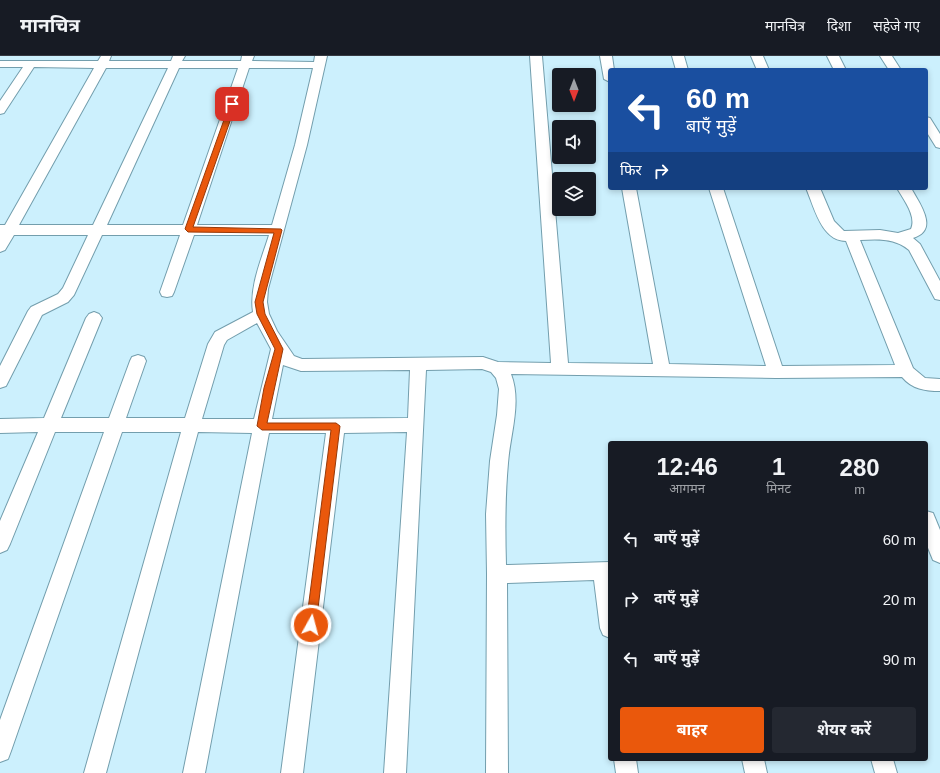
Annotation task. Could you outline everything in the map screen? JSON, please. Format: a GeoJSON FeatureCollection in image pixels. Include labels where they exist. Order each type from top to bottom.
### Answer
{"type":"FeatureCollection","features":[{"type":"Feature","properties":{"kind":"street"},"geometry":{"type":"LineString","coordinates":[[536,56],[560,370]]}},
{"type":"Feature","properties":{"kind":"street"},"geometry":{"type":"LineString","coordinates":[[606,56],[608,68]]}},
{"type":"Feature","properties":{"kind":"street"},"geometry":{"type":"LineString","coordinates":[[678,56],[681,68]]}},
{"type":"Feature","properties":{"kind":"street"},"geometry":{"type":"LineString","coordinates":[[757,56],[762,68]]}},
{"type":"Feature","properties":{"kind":"street"},"geometry":{"type":"LineString","coordinates":[[833,56],[839,68]]}},
{"type":"Feature","properties":{"kind":"street"},"geometry":{"type":"LineString","coordinates":[[886,56],[894,68]]}},
{"type":"Feature","properties":{"kind":"street"},"geometry":{"type":"LineString","coordinates":[[0,247],[4,230],[104,60]]}},
{"type":"Feature","properties":{"kind":"street"},"geometry":{"type":"LineString","coordinates":[[0,64],[104,60],[320,61],[278,230],[261,289],[259,302],[261,314],[279,349],[288,360],[301,365],[483,364],[497,368],[560,370],[776,372],[906,371]]}},
{"type":"Feature","properties":{"kind":"street"},"geometry":{"type":"LineString","coordinates":[[0,382],[36,311],[63,298],[69,291],[99,230],[177,60]]}},
{"type":"Feature","properties":{"kind":"street"},"geometry":{"type":"LineString","coordinates":[[167,292],[246,61]]}},
{"type":"Feature","properties":{"kind":"street"},"geometry":{"type":"LineString","coordinates":[[0,110],[31,64]]}},
{"type":"Feature","properties":{"kind":"street"},"geometry":{"type":"LineString","coordinates":[[0,91],[23,76]]}},
{"type":"Feature","properties":{"kind":"street"},"geometry":{"type":"LineString","coordinates":[[928,124],[940,144]]}},
{"type":"Feature","properties":{"kind":"street"},"geometry":{"type":"LineString","coordinates":[[629,190],[662,371]]}},
{"type":"Feature","properties":{"kind":"street"},"geometry":{"type":"LineString","coordinates":[[717,190],[776,372]]}},
{"type":"Feature","properties":{"kind":"street"},"geometry":{"type":"LineString","coordinates":[[814,190],[830,227],[835,233],[842,236],[901,237],[909,240],[915,247],[940,295]]}},
{"type":"Feature","properties":{"kind":"street"},"geometry":{"type":"LineString","coordinates":[[901,237],[916,232],[921,226],[921,219],[905,190]]}},
{"type":"Feature","properties":{"kind":"street"},"geometry":{"type":"LineString","coordinates":[[4,230],[278,230]]}},
{"type":"Feature","properties":{"kind":"street"},"geometry":{"type":"LineString","coordinates":[[851,236],[906,371],[915,381],[928,385],[940,385]]}},
{"type":"Feature","properties":{"kind":"street"},"geometry":{"type":"LineString","coordinates":[[95,773],[191,426],[216,344],[220,336],[261,314]]}},
{"type":"Feature","properties":{"kind":"street"},"geometry":{"type":"LineString","coordinates":[[0,544],[94,318]]}},
{"type":"Feature","properties":{"kind":"street"},"geometry":{"type":"LineString","coordinates":[[194,773],[270,382],[279,349]]}},
{"type":"Feature","properties":{"kind":"street"},"geometry":{"type":"LineString","coordinates":[[0,751],[138,361]]}},
{"type":"Feature","properties":{"kind":"street"},"geometry":{"type":"LineString","coordinates":[[395,773],[416,425],[418,364]]}},
{"type":"Feature","properties":{"kind":"street"},"geometry":{"type":"LineString","coordinates":[[497,368],[504,376],[507,389],[506,415],[499,461],[495,514],[497,574],[497,773]]}},
{"type":"Feature","properties":{"kind":"street"},"geometry":{"type":"LineString","coordinates":[[0,426],[115,424],[191,426],[416,425]]}},
{"type":"Feature","properties":{"kind":"street"},"geometry":{"type":"LineString","coordinates":[[292,773],[336,426]]}},
{"type":"Feature","properties":{"kind":"street"},"geometry":{"type":"LineString","coordinates":[[928,524],[940,554]]}},
{"type":"Feature","properties":{"kind":"street"},"geometry":{"type":"LineString","coordinates":[[497,574],[607,571],[608,590]]}},
{"type":"Feature","properties":{"kind":"street"},"geometry":{"type":"LineString","coordinates":[[626,761],[627,773]]}},
{"type":"Feature","properties":{"kind":"street"},"geometry":{"type":"LineString","coordinates":[[754,761],[756,773]]}},
{"type":"Feature","properties":{"kind":"street"},"geometry":{"type":"LineString","coordinates":[[883,761],[886,773]]}},
{"type":"Feature","properties":{"kind":"route"},"geometry":{"type":"LineString","coordinates":[[232,104],[188,229],[278,230],[261,289],[259,302],[261,314],[279,349],[269,388],[262,426],[336,426],[311,625]]}}]}
